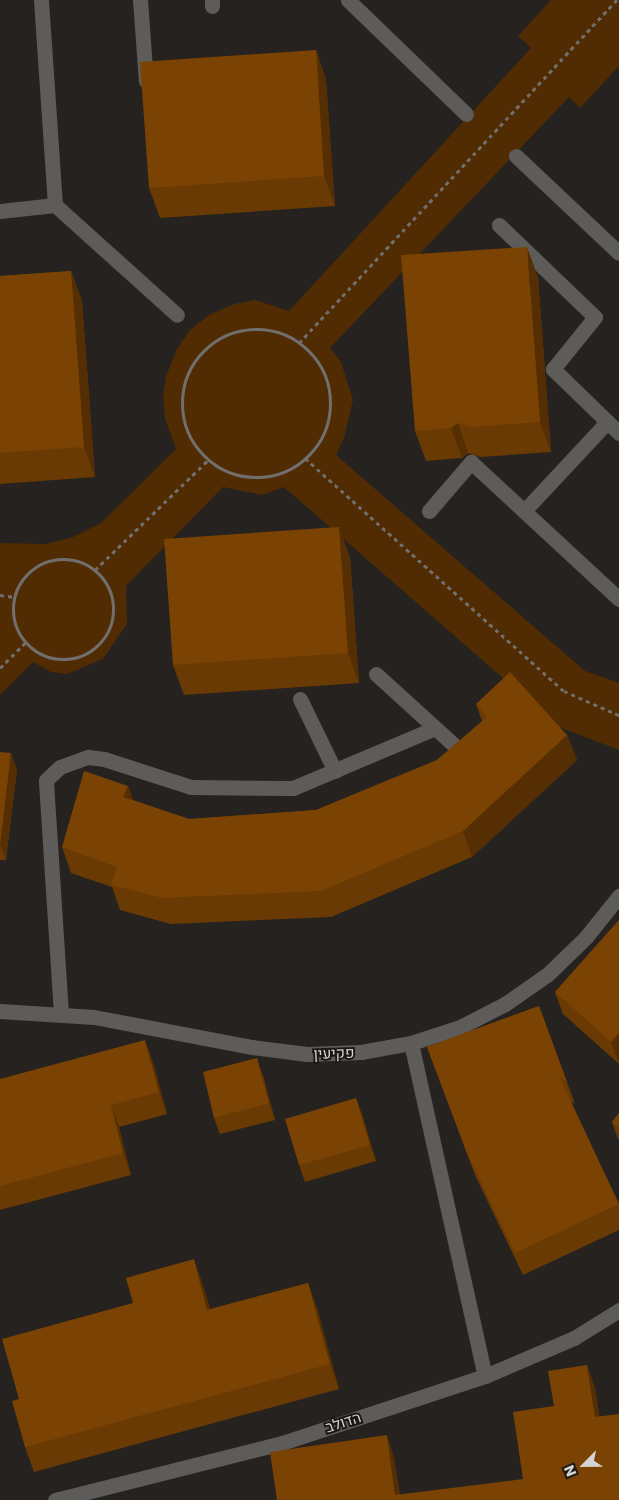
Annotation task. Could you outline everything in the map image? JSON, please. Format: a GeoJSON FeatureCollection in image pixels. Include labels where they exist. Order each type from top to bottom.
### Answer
{"type":"FeatureCollection","features":[{"type":"Feature","properties":{"kind":"street"},"geometry":{"type":"LineString","coordinates":[[41,0],[55,205],[177,315]]}},
{"type":"Feature","properties":{"kind":"street"},"geometry":{"type":"LineString","coordinates":[[140,0],[146,82]]}},
{"type":"Feature","properties":{"kind":"street"},"geometry":{"type":"LineString","coordinates":[[348,0],[466,114]]}},
{"type":"Feature","properties":{"kind":"street"},"geometry":{"type":"LineString","coordinates":[[516,156],[619,253]]}},
{"type":"Feature","properties":{"kind":"street"},"geometry":{"type":"LineString","coordinates":[[0,210],[55,205]]}},
{"type":"Feature","properties":{"kind":"street"},"geometry":{"type":"LineString","coordinates":[[499,225],[595,317],[552,369],[619,433]]}},
{"type":"Feature","properties":{"kind":"street"},"geometry":{"type":"LineString","coordinates":[[524,511],[608,422]]}},
{"type":"Feature","properties":{"kind":"street"},"geometry":{"type":"LineString","coordinates":[[429,510],[472,462],[619,600]]}},
{"type":"Feature","properties":{"kind":"street"},"geometry":{"type":"LineString","coordinates":[[376,674],[464,754]]}},
{"type":"Feature","properties":{"kind":"street"},"geometry":{"type":"LineString","coordinates":[[300,699],[335,771]]}},
{"type":"Feature","properties":{"kind":"street"},"geometry":{"type":"LineString","coordinates":[[61,1014],[46,780],[60,767],[88,757],[104,759],[191,788],[293,788],[435,728]]}},
{"type":"Feature","properties":{"kind":"street","name":"פקיעין"},"geometry":{"type":"LineString","coordinates":[[0,1011],[61,1014],[307,1054],[361,1052],[412,1043],[460,1027],[506,1004],[548,974],[586,936],[619,896]]}},
{"type":"Feature","properties":{"kind":"street"},"geometry":{"type":"LineString","coordinates":[[412,1043],[485,1376]]}},
{"type":"Feature","properties":{"kind":"street","name":"הדולב"},"geometry":{"type":"LineString","coordinates":[[55,1500],[282,1443],[485,1376],[574,1338],[619,1310]]}},
{"type":"Feature","properties":{"kind":"path"},"geometry":{"type":"LineString","coordinates":[[299,343],[617,0]]}},
{"type":"Feature","properties":{"kind":"path"},"geometry":{"type":"LineString","coordinates":[[250,329],[273,330],[299,343],[318,363],[330,396],[324,430],[305,458],[285,471],[262,477],[234,473],[208,460],[193,442],[182,408],[183,386],[198,355],[227,334],[250,329]]}},
{"type":"Feature","properties":{"kind":"path"},"geometry":{"type":"LineString","coordinates":[[305,458],[564,690],[619,716]]}},
{"type":"Feature","properties":{"kind":"path"},"geometry":{"type":"LineString","coordinates":[[95,570],[208,460]]}},
{"type":"Feature","properties":{"kind":"path"},"geometry":{"type":"LineString","coordinates":[[67,559],[95,570],[106,582],[113,605],[110,628],[97,647],[75,658],[59,659],[38,652],[26,642],[15,621],[15,598],[25,577],[44,562],[67,559]]}},
{"type":"Feature","properties":{"kind":"path"},"geometry":{"type":"LineString","coordinates":[[0,595],[15,598]]}},
{"type":"Feature","properties":{"kind":"path"},"geometry":{"type":"LineString","coordinates":[[0,668],[26,642]]}},
{"type":"Feature","properties":{"kind":"shaded area"},"geometry":{"type":"Polygon","coordinates":[[[551,0],[619,0],[619,66],[580,108],[569,97],[330,348],[341,362],[353,400],[344,438],[336,455],[585,671],[619,683],[619,750],[559,727],[284,487],[262,495],[223,487],[126,586],[127,624],[103,659],[67,674],[51,672],[33,662],[0,695],[0,543],[46,544],[73,537],[101,523],[176,449],[165,418],[163,395],[166,376],[177,349],[190,330],[209,315],[234,304],[255,300],[289,311],[531,48],[518,36],[551,0]]]}},
{"type":"Feature","properties":{"kind":"building"},"geometry":{"type":"Polygon","coordinates":[[[316,50],[324,176],[149,188],[140,62],[316,50]]]}},
{"type":"Feature","properties":{"kind":"building"},"geometry":{"type":"Polygon","coordinates":[[[527,247],[540,422],[469,427],[458,423],[451,428],[415,431],[401,255],[527,247]]]}},
{"type":"Feature","properties":{"kind":"building"},"geometry":{"type":"Polygon","coordinates":[[[71,271],[84,447],[0,453],[0,276],[71,271]]]}},
{"type":"Feature","properties":{"kind":"building"},"geometry":{"type":"Polygon","coordinates":[[[339,527],[348,653],[173,665],[164,539],[339,527]]]}},
{"type":"Feature","properties":{"kind":"building"},"geometry":{"type":"Polygon","coordinates":[[[510,672],[567,735],[463,831],[321,891],[162,898],[111,885],[117,867],[62,847],[84,771],[128,786],[123,797],[189,819],[316,810],[437,760],[487,717],[476,704],[510,672]]]}},
{"type":"Feature","properties":{"kind":"building"},"geometry":{"type":"Polygon","coordinates":[[[0,752],[11,753],[0,844],[0,752]]]}},
{"type":"Feature","properties":{"kind":"building"},"geometry":{"type":"Polygon","coordinates":[[[619,920],[619,1033],[611,1042],[555,992],[619,920]]]}},
{"type":"Feature","properties":{"kind":"building"},"geometry":{"type":"Polygon","coordinates":[[[539,1006],[567,1082],[559,1076],[619,1204],[515,1253],[467,1153],[427,1047],[539,1006]]]}},
{"type":"Feature","properties":{"kind":"building"},"geometry":{"type":"Polygon","coordinates":[[[145,1040],[159,1092],[111,1105],[123,1153],[0,1186],[0,1079],[145,1040]]]}},
{"type":"Feature","properties":{"kind":"building"},"geometry":{"type":"Polygon","coordinates":[[[257,1058],[269,1103],[214,1118],[203,1072],[257,1058]]]}},
{"type":"Feature","properties":{"kind":"building"},"geometry":{"type":"Polygon","coordinates":[[[356,1098],[370,1145],[299,1165],[285,1119],[356,1098]]]}},
{"type":"Feature","properties":{"kind":"building"},"geometry":{"type":"Polygon","coordinates":[[[619,1113],[619,1128],[612,1122],[619,1113]]]}},
{"type":"Feature","properties":{"kind":"building"},"geometry":{"type":"Polygon","coordinates":[[[194,1259],[207,1310],[308,1283],[330,1364],[25,1447],[12,1401],[19,1399],[2,1339],[133,1303],[126,1278],[194,1259]]]}},
{"type":"Feature","properties":{"kind":"building"},"geometry":{"type":"Polygon","coordinates":[[[587,1365],[595,1417],[619,1414],[619,1500],[277,1500],[270,1452],[387,1435],[395,1495],[523,1479],[513,1412],[554,1406],[548,1371],[587,1365]]]}}]}
